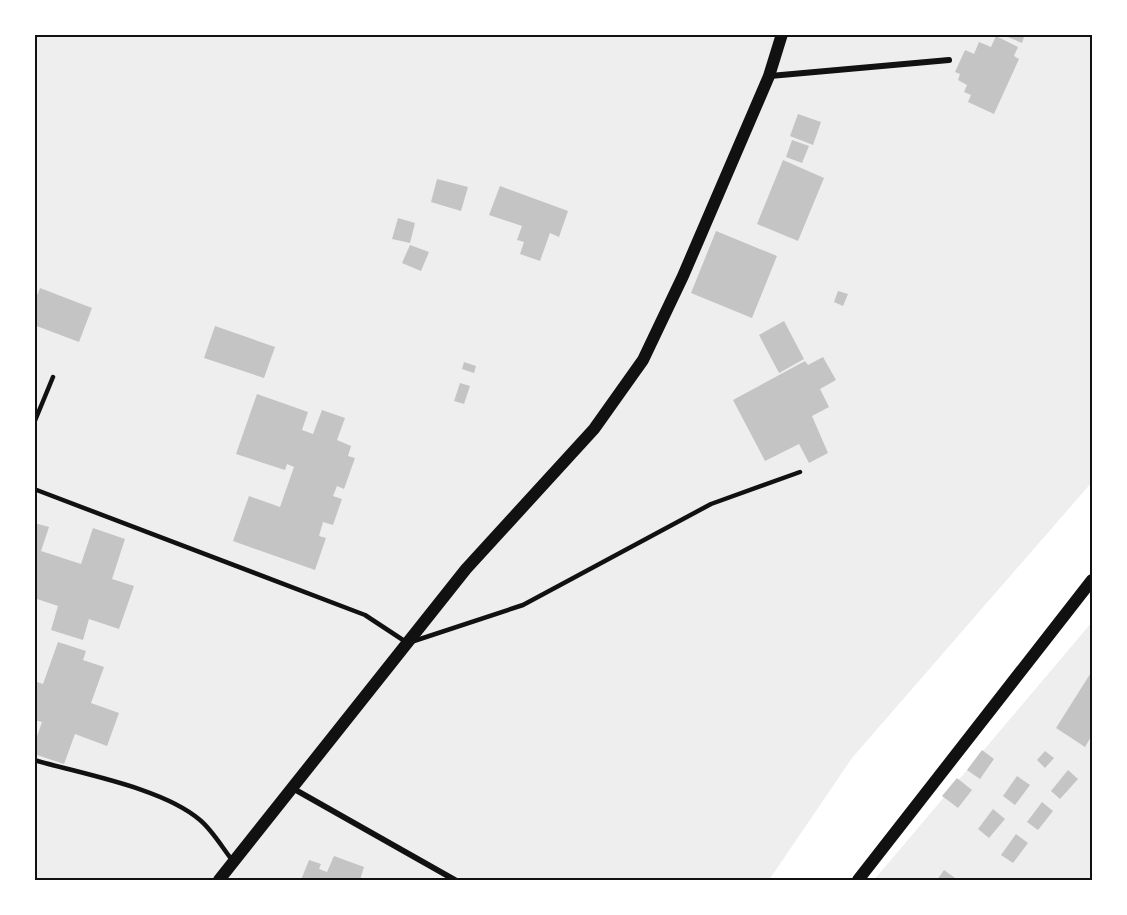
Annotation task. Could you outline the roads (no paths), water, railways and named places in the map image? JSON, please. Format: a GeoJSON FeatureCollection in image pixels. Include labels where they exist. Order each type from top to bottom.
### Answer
{"type":"FeatureCollection","features":[{"type":"Feature","properties":{"kind":"main road"},"geometry":{"type":"LineString","coordinates":[[219,880],[294,789],[466,569],[594,429],[643,360],[683,276],[769,76],[782,34]]}},
{"type":"Feature","properties":{"kind":"main road"},"geometry":{"type":"LineString","coordinates":[[858,880],[1092,580]]}},
{"type":"Feature","properties":{"kind":"street"},"geometry":{"type":"LineString","coordinates":[[769,76],[949,60]]}},
{"type":"Feature","properties":{"kind":"street"},"geometry":{"type":"LineString","coordinates":[[294,789],[455,880]]}},
{"type":"Feature","properties":{"kind":"lane"},"geometry":{"type":"LineString","coordinates":[[34,423],[53,377]]}},
{"type":"Feature","properties":{"kind":"lane"},"geometry":{"type":"LineString","coordinates":[[34,489],[365,615],[408,643],[523,605],[711,504],[800,472]]}},
{"type":"Feature","properties":{"kind":"lane"},"geometry":{"type":"LineString","coordinates":[[34,760],[163,798],[183,808],[201,821],[234,862]]}}]}
